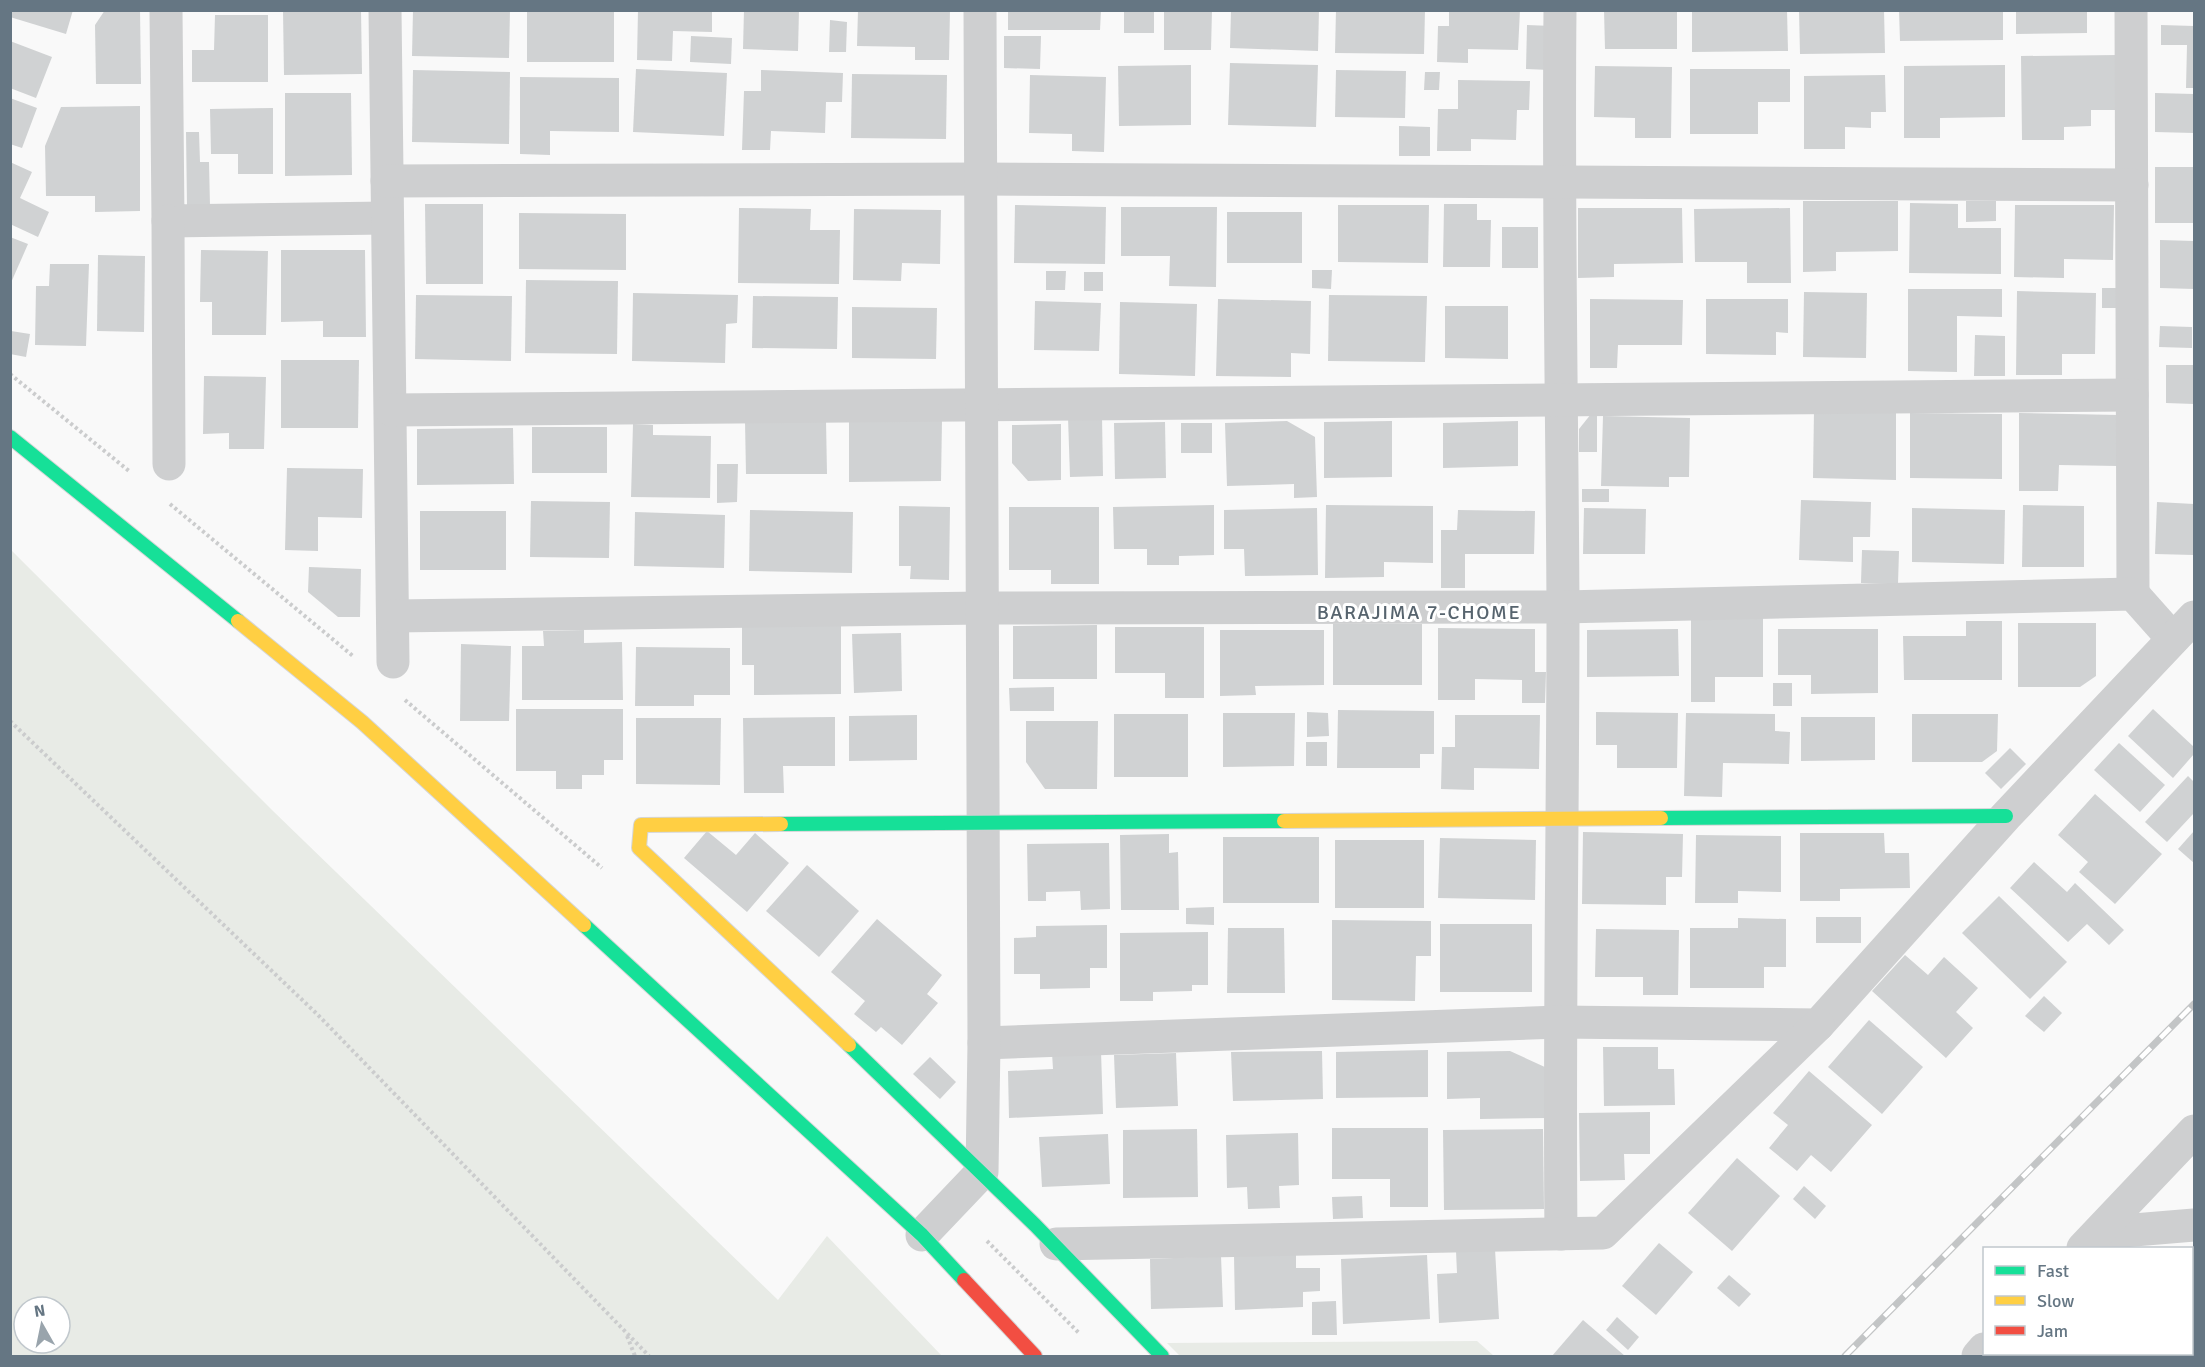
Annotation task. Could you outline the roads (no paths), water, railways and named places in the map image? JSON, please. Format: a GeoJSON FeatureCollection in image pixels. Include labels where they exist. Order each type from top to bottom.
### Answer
{"type":"FeatureCollection","features":[{"type":"Feature","properties":{"kind":"street"},"geometry":{"type":"LineString","coordinates":[[166,10],[169,464]]}},
{"type":"Feature","properties":{"kind":"street"},"geometry":{"type":"LineString","coordinates":[[385,10],[393,662]]}},
{"type":"Feature","properties":{"kind":"street"},"geometry":{"type":"LineString","coordinates":[[922,1235],[982,1172],[984,822],[980,10]]}},
{"type":"Feature","properties":{"kind":"street"},"geometry":{"type":"LineString","coordinates":[[1560,10],[1558,183],[1563,607],[1559,1022],[1560,1234]]}},
{"type":"Feature","properties":{"kind":"street"},"geometry":{"type":"LineString","coordinates":[[2131,10],[2133,594]]}},
{"type":"Feature","properties":{"kind":"street"},"geometry":{"type":"LineString","coordinates":[[387,181],[981,179],[2132,185]]}},
{"type":"Feature","properties":{"kind":"street"},"geometry":{"type":"LineString","coordinates":[[168,221],[387,218]]}},
{"type":"Feature","properties":{"kind":"street"},"geometry":{"type":"LineString","coordinates":[[391,410],[2132,395]]}},
{"type":"Feature","properties":{"kind":"street"},"geometry":{"type":"LineString","coordinates":[[10,437],[362,722],[922,1235],[1035,1356]]}},
{"type":"Feature","properties":{"kind":"street"},"geometry":{"type":"LineString","coordinates":[[393,616],[983,608],[1563,607],[2133,594],[2184,628],[2006,816],[1818,1025],[1603,1233],[1056,1244]]}},
{"type":"Feature","properties":{"kind":"street"},"geometry":{"type":"LineString","coordinates":[[1162,1356],[1056,1244],[982,1172],[639,848],[641,825],[2006,816]]}},
{"type":"Feature","properties":{"kind":"street"},"geometry":{"type":"LineString","coordinates":[[984,1043],[1559,1022],[1818,1025]]}},
{"type":"Feature","properties":{"kind":"street"},"geometry":{"type":"LineString","coordinates":[[2091,1241],[2194,1131]]}},
{"type":"Feature","properties":{"kind":"street"},"geometry":{"type":"LineString","coordinates":[[2091,1241],[2194,1225]]}},
{"type":"Feature","properties":{"kind":"railway"},"geometry":{"type":"LineString","coordinates":[[1845,1356],[2194,1004]]}},
{"type":"Feature","properties":{"kind":"district","name":"BARAJIMA 7-CHOME"},"geometry":{"type":"Point","coordinates":[1419,612]}}]}
